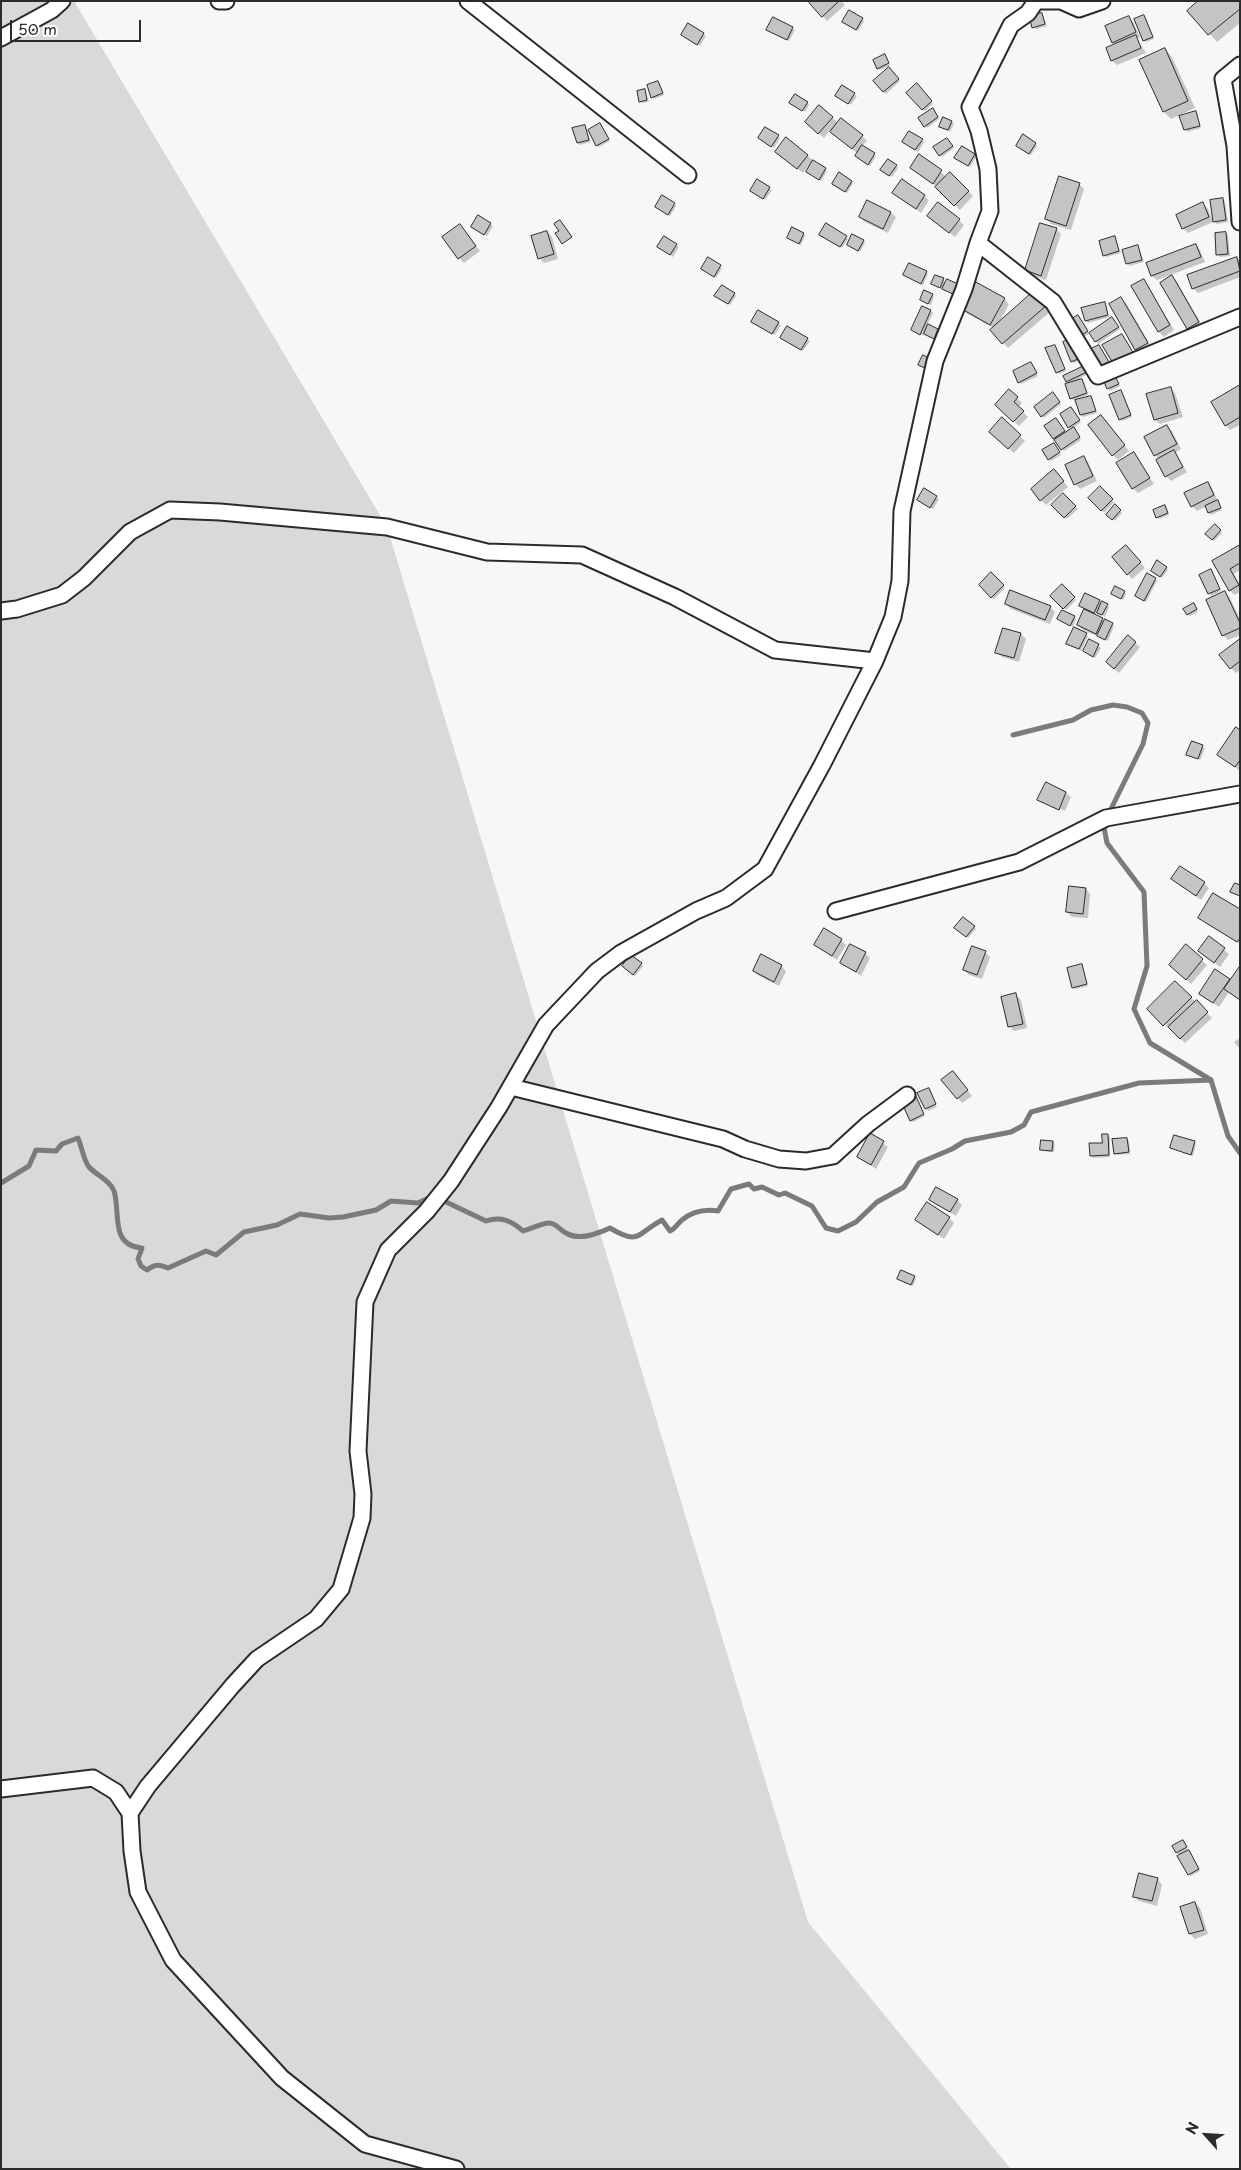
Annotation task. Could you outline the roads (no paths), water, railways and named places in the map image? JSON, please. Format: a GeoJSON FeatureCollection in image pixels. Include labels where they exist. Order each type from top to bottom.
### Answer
{"type":"FeatureCollection","features":[{"type":"Feature","properties":{"kind":"street"},"geometry":{"type":"LineString","coordinates":[[1,38],[52,10],[62,1]]}},
{"type":"Feature","properties":{"kind":"street"},"geometry":{"type":"LineString","coordinates":[[219,1],[226,1]]}},
{"type":"Feature","properties":{"kind":"street"},"geometry":{"type":"LineString","coordinates":[[468,1],[688,174]]}},
{"type":"Feature","properties":{"kind":"street"},"geometry":{"type":"LineString","coordinates":[[130,1813],[148,1786],[257,1659],[316,1619],[341,1589],[362,1518],[363,1494],[358,1451],[365,1302],[388,1250],[427,1211],[451,1181],[511,1088],[546,1025],[597,971],[630,948],[696,911],[726,898],[765,869],[822,765],[875,661],[894,618],[900,581],[902,511],[935,361],[964,289],[990,212],[988,169],[979,130],[970,107],[1011,26],[1028,13],[1036,1],[1061,1],[1079,9],[1102,1]]}},
{"type":"Feature","properties":{"kind":"street"},"geometry":{"type":"LineString","coordinates":[[1240,65],[1223,79],[1235,146],[1240,222]]}},
{"type":"Feature","properties":{"kind":"street"},"geometry":{"type":"LineString","coordinates":[[978,243],[1053,302],[1098,376],[1240,317]]}},
{"type":"Feature","properties":{"kind":"street"},"geometry":{"type":"LineString","coordinates":[[1,611],[17,609],[62,594],[84,578],[130,532],[170,510],[220,512],[387,526],[487,552],[582,555],[675,597],[775,650],[875,661]]}},
{"type":"Feature","properties":{"kind":"street"},"geometry":{"type":"LineString","coordinates":[[836,911],[1019,862],[1106,818],[1240,794]]}},
{"type":"Feature","properties":{"kind":"street"},"geometry":{"type":"LineString","coordinates":[[511,1088],[723,1139],[745,1149],[779,1159],[806,1161],[834,1156],[868,1124],[907,1096]]}},
{"type":"Feature","properties":{"kind":"street"},"geometry":{"type":"LineString","coordinates":[[1,1789],[93,1778],[116,1792],[130,1813],[132,1851],[138,1892],[173,1960],[282,2078],[365,2144],[456,2169]]}},
{"type":"Feature","properties":{"kind":"waterway"},"geometry":{"type":"LineString","coordinates":[[1013,735],[1073,720],[1091,710],[1113,705],[1127,707],[1142,713],[1148,723],[1143,744],[1108,815]]}},
{"type":"Feature","properties":{"kind":"waterway"},"geometry":{"type":"LineString","coordinates":[[1103,822],[1107,843],[1144,892],[1147,966],[1134,1009],[1150,1043],[1211,1080],[1228,1136],[1240,1153]]}},
{"type":"Feature","properties":{"kind":"waterway"},"geometry":{"type":"LineString","coordinates":[[442,1200],[486,1221],[506,1220],[523,1231],[551,1223],[566,1233],[582,1237],[610,1228],[633,1237],[638,1236],[662,1220],[670,1231],[686,1217],[695,1213],[708,1210],[718,1211],[731,1189],[749,1184],[754,1189],[762,1187],[779,1195],[785,1193],[812,1206],[826,1228],[838,1231],[856,1222],[877,1202],[904,1187],[919,1163],[952,1149],[965,1141],[1011,1132],[1024,1125],[1031,1112],[1139,1083],[1211,1080]]}},
{"type":"Feature","properties":{"kind":"waterway"},"geometry":{"type":"LineString","coordinates":[[1,1183],[29,1166],[36,1150],[56,1151],[62,1144],[78,1138],[89,1167],[112,1187],[116,1199],[120,1234],[132,1246],[142,1248],[138,1259],[141,1266],[147,1270],[157,1265],[168,1268],[206,1251],[216,1255],[244,1232],[277,1225],[300,1214],[329,1218],[343,1217],[376,1210],[391,1201],[418,1203],[433,1196]]}}]}
